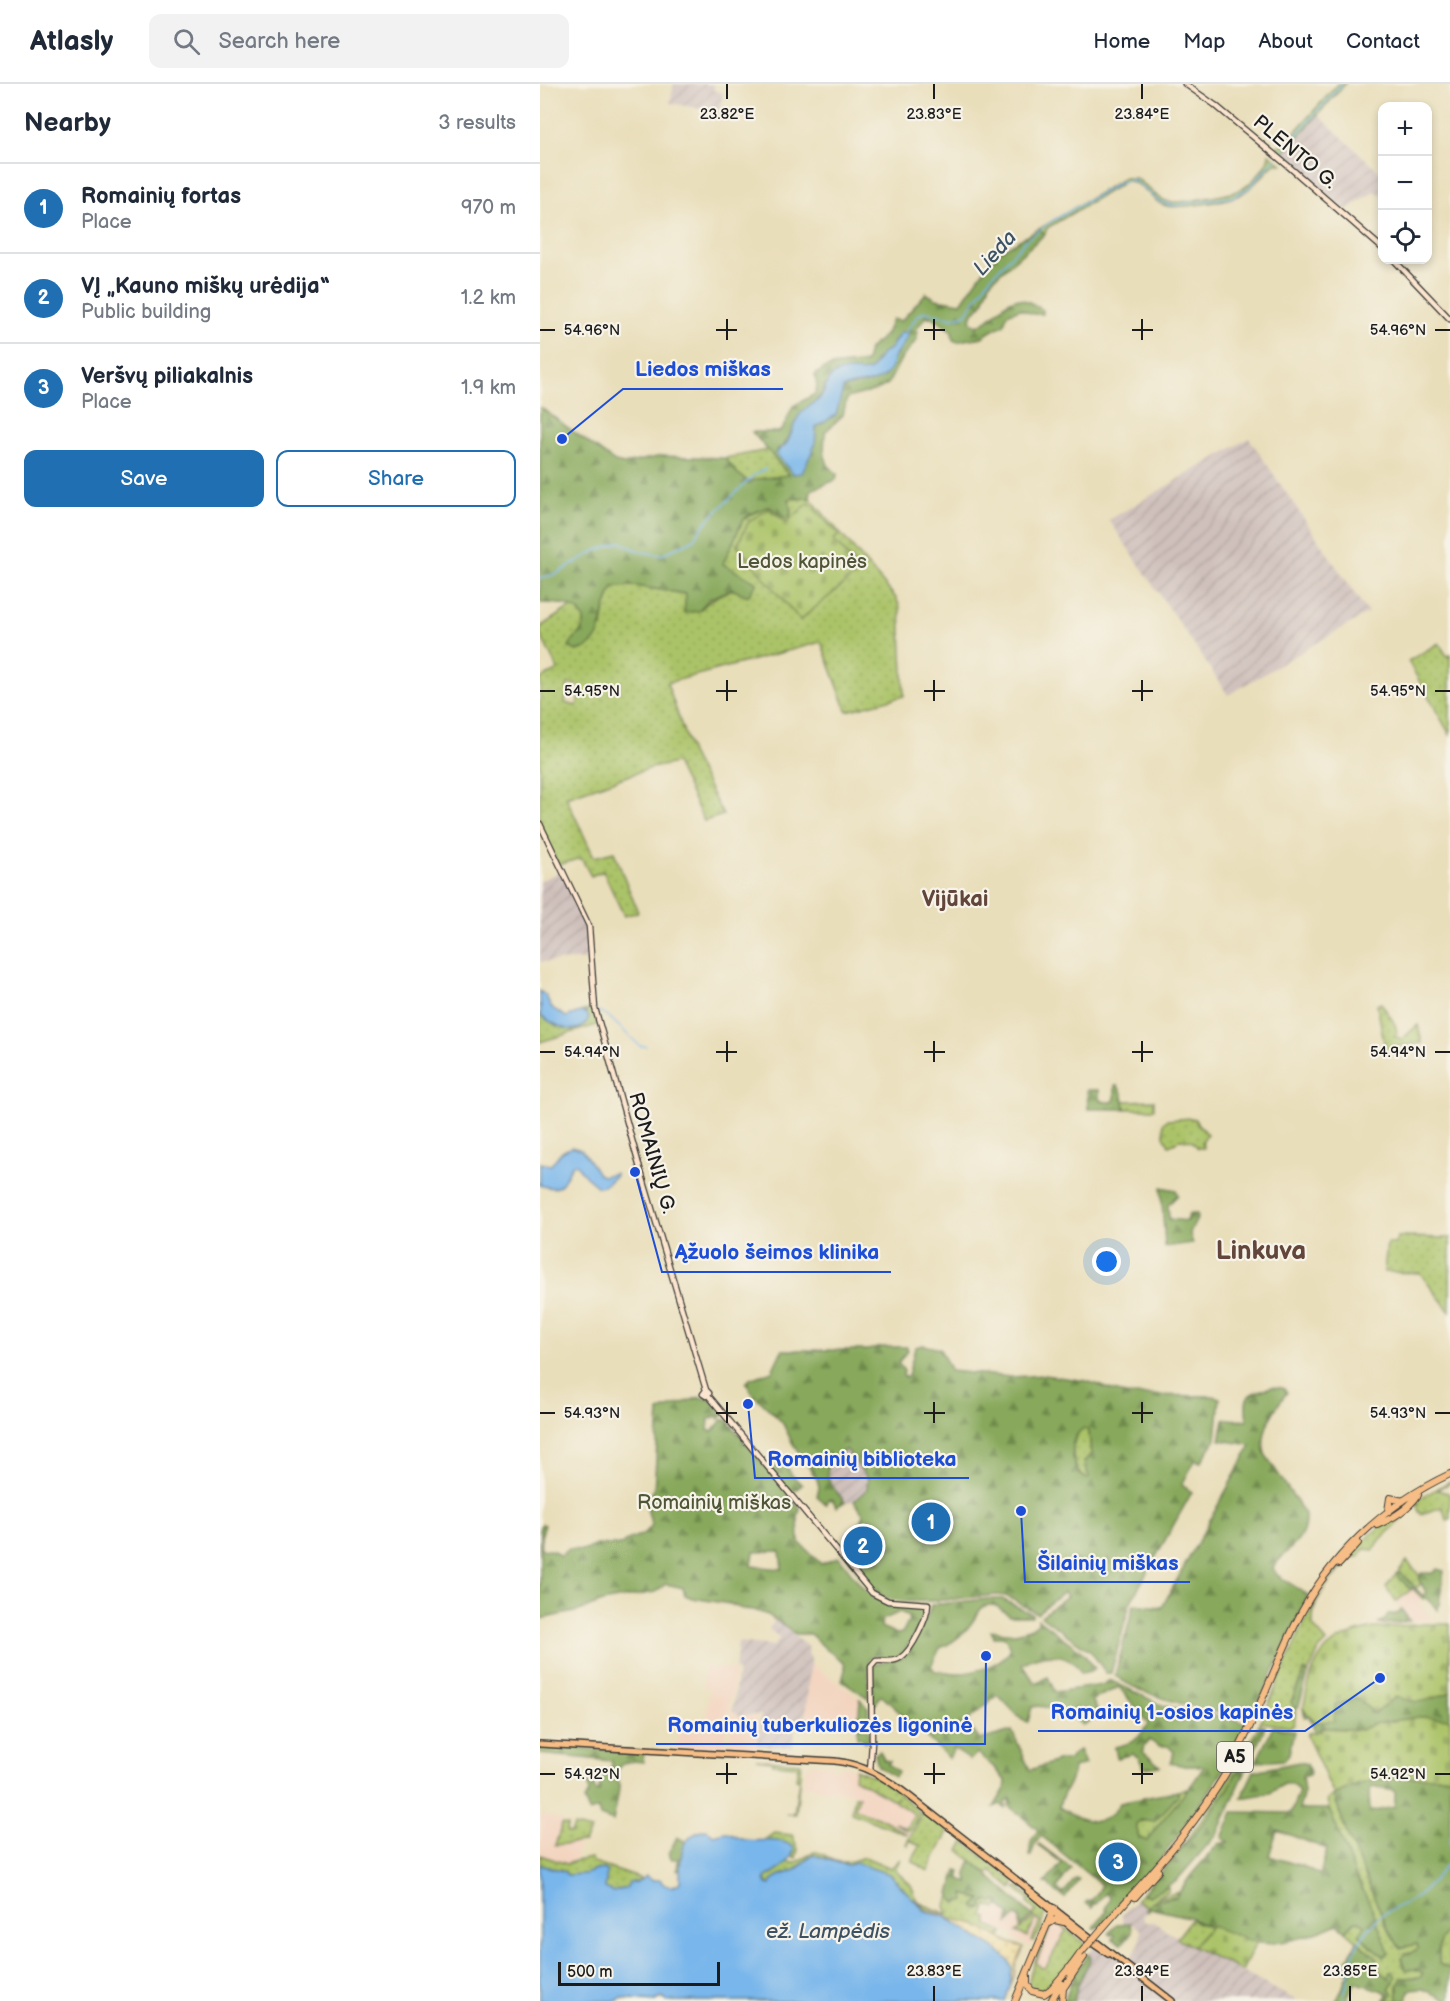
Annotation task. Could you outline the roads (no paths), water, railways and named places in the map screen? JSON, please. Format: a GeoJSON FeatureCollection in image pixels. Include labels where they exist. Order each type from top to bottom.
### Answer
{"type":"FeatureCollection","features":[{"type":"Feature","properties":{"kind":"highway","name":"A5"},"geometry":{"type":"LineString","coordinates":[[1121,1910],[1179,1846],[1215,1797],[1249,1739],[1310,1605],[1340,1563],[1377,1525],[1396,1516],[1410,1506],[1418,1495],[1450,1476]]}},
{"type":"Feature","properties":{"kind":"highway","name":"A5"},"geometry":{"type":"LineString","coordinates":[[1053,2001],[1069,1968],[1170,1852],[1216,1789],[1245,1738],[1296,1622],[1318,1585],[1355,1540],[1388,1511],[1390,1498],[1403,1501],[1450,1476]]}},
{"type":"Feature","properties":{"kind":"highway"},"geometry":{"type":"LineString","coordinates":[[1015,2001],[1046,1926],[1055,1911]]}},
{"type":"Feature","properties":{"kind":"highway"},"geometry":{"type":"LineString","coordinates":[[1046,1926],[1055,1920],[1064,1922]]}},
{"type":"Feature","properties":{"kind":"highway","name":"A5"},"geometry":{"type":"LineString","coordinates":[[1053,2001],[1082,1955]]}},
{"type":"Feature","properties":{"kind":"highway"},"geometry":{"type":"LineString","coordinates":[[1028,1968],[1029,1987],[1041,1994],[1051,1989],[1069,1968]]}},
{"type":"Feature","properties":{"kind":"highway"},"geometry":{"type":"LineString","coordinates":[[1062,2001],[1063,1988]]}},
{"type":"Feature","properties":{"kind":"main road","name":"PLENTO G."},"geometry":{"type":"LineString","coordinates":[[1185,84],[1215,105],[1378,244]]}},
{"type":"Feature","properties":{"kind":"main road"},"geometry":{"type":"LineString","coordinates":[[1398,264],[1450,319]]}},
{"type":"Feature","properties":{"kind":"main road","name":"ROMAINIŲ G."},"geometry":{"type":"LineString","coordinates":[[540,824],[590,929],[592,992],[595,1008],[707,1393],[875,1595],[893,1602],[928,1604],[925,1619],[906,1653],[896,1660],[876,1661],[871,1667],[872,1761]]}},
{"type":"Feature","properties":{"kind":"main road"},"geometry":{"type":"LineString","coordinates":[[540,1744],[835,1761],[870,1771],[908,1795],[1172,2001]]}},
{"type":"Feature","properties":{"kind":"main road"},"geometry":{"type":"LineString","coordinates":[[870,1771],[872,1761]]}},
{"type":"Feature","properties":{"kind":"main road"},"geometry":{"type":"LineString","coordinates":[[872,1761],[879,1775]]}},
{"type":"Feature","properties":{"kind":"main road"},"geometry":{"type":"LineString","coordinates":[[1055,1911],[1064,1922],[1125,1964]]}},
{"type":"Feature","properties":{"kind":"water"},"geometry":{"type":"Polygon","coordinates":[[[900,333],[908,333],[907,337],[894,357],[892,366],[882,378],[870,383],[843,388],[836,415],[816,427],[815,445],[802,473],[793,474],[776,454],[787,443],[799,415],[821,397],[831,377],[843,371],[871,370],[882,354],[891,348],[900,333]]]}},
{"type":"Feature","properties":{"kind":"water"},"geometry":{"type":"Polygon","coordinates":[[[540,991],[546,996],[551,1007],[566,1017],[580,1012],[586,1013],[589,1017],[585,1024],[574,1030],[567,1029],[541,1016],[540,991]]]}},
{"type":"Feature","properties":{"kind":"water"},"geometry":{"type":"Polygon","coordinates":[[[571,1147],[582,1150],[598,1174],[602,1176],[615,1173],[616,1175],[604,1186],[598,1187],[576,1164],[573,1164],[559,1187],[540,1185],[540,1163],[551,1165],[560,1153],[571,1147]]]}},
{"type":"Feature","properties":{"kind":"water","name":"ež. Lampėdis"},"geometry":{"type":"Polygon","coordinates":[[[707,1830],[714,1835],[725,1832],[744,1840],[784,1842],[794,1848],[787,1862],[764,1880],[770,1885],[772,1881],[795,1870],[814,1855],[849,1865],[856,1863],[889,1874],[926,1912],[944,1916],[996,1949],[1009,1961],[1012,1968],[1010,1987],[1005,2001],[667,2001],[662,1998],[655,2001],[621,1998],[617,2001],[540,2001],[540,1865],[564,1871],[567,1875],[585,1874],[604,1869],[607,1872],[605,1888],[613,1892],[626,1888],[629,1883],[637,1882],[646,1876],[651,1880],[661,1880],[667,1886],[674,1886],[680,1882],[681,1857],[686,1843],[691,1837],[707,1830]]]}},
{"type":"Feature","properties":{"kind":"waterway","name":"Lieda"},"geometry":{"type":"LineString","coordinates":[[1279,154],[1342,84]]}},
{"type":"Feature","properties":{"kind":"waterway","name":"Lieda"},"geometry":{"type":"LineString","coordinates":[[906,332],[918,315],[925,312],[953,318],[966,314],[990,278],[1026,240],[1052,221],[1121,182],[1134,180],[1159,201],[1167,204],[1177,205],[1232,197],[1249,188],[1275,159]]}},
{"type":"Feature","properties":{"kind":"waterway","name":"Lieda"},"geometry":{"type":"LineString","coordinates":[[540,578],[556,574],[595,551],[620,542],[641,552],[661,555],[693,540],[706,522],[754,475],[766,469]]}},
{"type":"Feature","properties":{"kind":"waterway"},"geometry":{"type":"LineString","coordinates":[[598,1011],[608,1016],[640,1046],[646,1046]]}},
{"type":"Feature","properties":{"kind":"waterway"},"geometry":{"type":"LineString","coordinates":[[1450,1837],[1450,1852]]}},
{"type":"Feature","properties":{"kind":"waterway"},"geometry":{"type":"LineString","coordinates":[[1344,1993],[1354,1952],[1368,1930],[1386,1912],[1420,1894],[1450,1860]]}},
{"type":"Feature","properties":{"kind":"place","name":"Liedos miškas"},"geometry":{"type":"Point","coordinates":[562,439]}},
{"type":"Feature","properties":{"kind":"place","name":"Ąžuolo šeimos klinika"},"geometry":{"type":"Point","coordinates":[635,1172]}},
{"type":"Feature","properties":{"kind":"place","name":"Romainių biblioteka"},"geometry":{"type":"Point","coordinates":[748,1404]}},
{"type":"Feature","properties":{"kind":"place","name":"Šilainių miškas"},"geometry":{"type":"Point","coordinates":[1021,1511]}},
{"type":"Feature","properties":{"kind":"place","name":"Romainių fortas"},"geometry":{"type":"Point","coordinates":[931,1522]}},
{"type":"Feature","properties":{"kind":"place","name":"VĮ „Kauno miškų urėdija“"},"geometry":{"type":"Point","coordinates":[863,1546]}},
{"type":"Feature","properties":{"kind":"place","name":"Romainių tuberkuliozės ligoninė"},"geometry":{"type":"Point","coordinates":[986,1656]}},
{"type":"Feature","properties":{"kind":"place","name":"Romainių 1-osios kapinės"},"geometry":{"type":"Point","coordinates":[1380,1678]}},
{"type":"Feature","properties":{"kind":"place","name":"Veršvų piliakalnis"},"geometry":{"type":"Point","coordinates":[1118,1862]}},
{"type":"Feature","properties":{"kind":"district","name":"Vijūkai"},"geometry":{"type":"Point","coordinates":[955,899]}},
{"type":"Feature","properties":{"kind":"district","name":"Linkuva"},"geometry":{"type":"Point","coordinates":[1261,1251]}},
{"type":"Feature","properties":{"kind":"park label","name":"Ledos kapinės"},"geometry":{"type":"Point","coordinates":[802,562]}},
{"type":"Feature","properties":{"kind":"park label","name":"Romainių miškas"},"geometry":{"type":"Point","coordinates":[714,1503]}}]}
